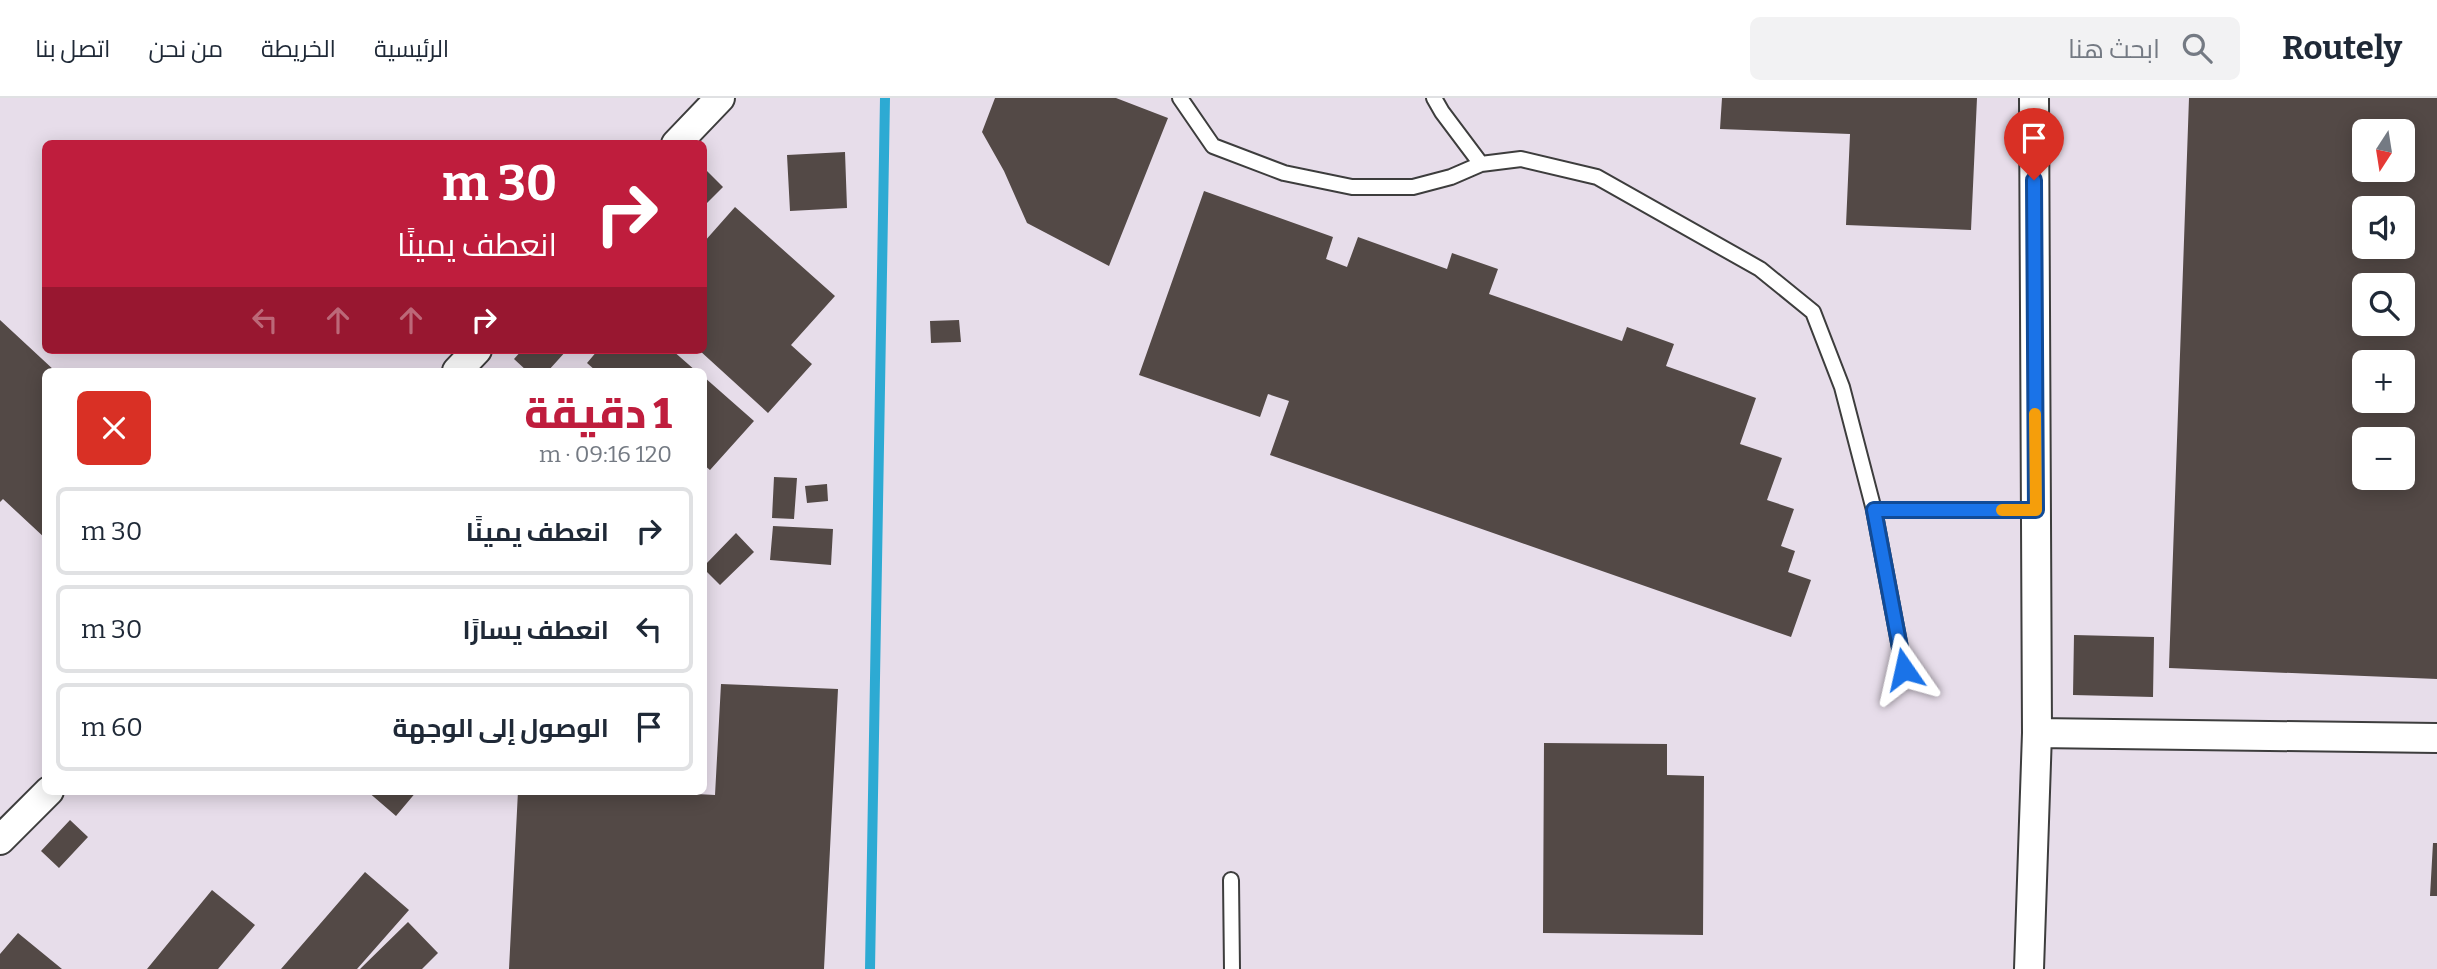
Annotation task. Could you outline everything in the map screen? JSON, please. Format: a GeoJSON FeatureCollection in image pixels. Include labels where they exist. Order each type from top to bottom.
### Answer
{"type":"FeatureCollection","features":[{"type":"Feature","properties":{"kind":"street"},"geometry":{"type":"LineString","coordinates":[[681,140],[720,98]]}},
{"type":"Feature","properties":{"kind":"street"},"geometry":{"type":"LineString","coordinates":[[2029,969],[2037,733],[2034,98]]}},
{"type":"Feature","properties":{"kind":"street"},"geometry":{"type":"LineString","coordinates":[[460,368],[473,354]]}},
{"type":"Feature","properties":{"kind":"street"},"geometry":{"type":"LineString","coordinates":[[2037,733],[2437,738]]}},
{"type":"Feature","properties":{"kind":"street"},"geometry":{"type":"LineString","coordinates":[[0,840],[45,795]]}},
{"type":"Feature","properties":{"kind":"lane"},"geometry":{"type":"LineString","coordinates":[[1180,98],[1213,146],[1284,173],[1352,187],[1413,187],[1451,177],[1481,164],[1521,159],[1597,177],[1760,269],[1814,312],[1842,387],[1874,510],[1904,669]]}},
{"type":"Feature","properties":{"kind":"lane"},"geometry":{"type":"LineString","coordinates":[[1434,98],[1481,164]]}},
{"type":"Feature","properties":{"kind":"lane"},"geometry":{"type":"LineString","coordinates":[[1874,510],[2036,510]]}},
{"type":"Feature","properties":{"kind":"lane"},"geometry":{"type":"LineString","coordinates":[[1231,880],[1232,969]]}},
{"type":"Feature","properties":{"kind":"shaded area"},"geometry":{"type":"Polygon","coordinates":[[[0,98],[2437,98],[2437,969],[0,969],[0,98]]]}},
{"type":"Feature","properties":{"kind":"building"},"geometry":{"type":"Polygon","coordinates":[[[995,98],[1116,98],[1168,118],[1109,266],[1027,223],[1004,171],[982,132],[995,98]]]}},
{"type":"Feature","properties":{"kind":"building"},"geometry":{"type":"Polygon","coordinates":[[[1722,98],[1977,98],[1971,230],[1846,225],[1850,134],[1720,129],[1722,98]]]}},
{"type":"Feature","properties":{"kind":"building"},"geometry":{"type":"Polygon","coordinates":[[[2189,98],[2437,98],[2437,679],[2169,668],[2189,98]]]}},
{"type":"Feature","properties":{"kind":"building"},"geometry":{"type":"Polygon","coordinates":[[[845,152],[847,208],[790,211],[787,155],[845,152]]]}},
{"type":"Feature","properties":{"kind":"building"},"geometry":{"type":"Polygon","coordinates":[[[707,171],[723,187],[707,203],[707,171]]]}},
{"type":"Feature","properties":{"kind":"building"},"geometry":{"type":"Polygon","coordinates":[[[1204,191],[1333,237],[1326,259],[1347,267],[1358,237],[1447,269],[1452,253],[1498,269],[1489,294],[1622,341],[1627,327],[1674,344],[1666,366],[1756,398],[1740,444],[1782,458],[1767,500],[1794,509],[1781,546],[1795,551],[1788,572],[1811,580],[1791,637],[1270,455],[1289,401],[1268,394],[1260,417],[1139,375],[1204,191]]]}},
{"type":"Feature","properties":{"kind":"building"},"geometry":{"type":"Polygon","coordinates":[[[735,207],[835,296],[791,345],[812,364],[768,413],[703,354],[707,354],[707,239],[735,207]]]}},
{"type":"Feature","properties":{"kind":"building"},"geometry":{"type":"Polygon","coordinates":[[[0,320],[52,368],[42,368],[42,535],[3,499],[0,502],[0,320]]]}},
{"type":"Feature","properties":{"kind":"building"},"geometry":{"type":"Polygon","coordinates":[[[959,320],[961,342],[931,343],[930,321],[959,320]]]}},
{"type":"Feature","properties":{"kind":"building"},"geometry":{"type":"Polygon","coordinates":[[[518,354],[563,354],[551,368],[524,368],[514,359],[518,354]]]}},
{"type":"Feature","properties":{"kind":"building"},"geometry":{"type":"Polygon","coordinates":[[[595,354],[677,354],[693,368],[593,368],[587,363],[595,354]]]}},
{"type":"Feature","properties":{"kind":"building"},"geometry":{"type":"Polygon","coordinates":[[[707,380],[754,421],[710,470],[707,468],[707,380]]]}},
{"type":"Feature","properties":{"kind":"building"},"geometry":{"type":"Polygon","coordinates":[[[774,477],[797,478],[794,519],[772,518],[774,477]]]}},
{"type":"Feature","properties":{"kind":"building"},"geometry":{"type":"Polygon","coordinates":[[[827,484],[828,501],[807,503],[805,486],[827,484]]]}},
{"type":"Feature","properties":{"kind":"building"},"geometry":{"type":"Polygon","coordinates":[[[773,526],[833,529],[831,565],[770,560],[773,526]]]}},
{"type":"Feature","properties":{"kind":"building"},"geometry":{"type":"Polygon","coordinates":[[[736,533],[754,552],[720,585],[707,572],[707,563],[736,533]]]}},
{"type":"Feature","properties":{"kind":"building"},"geometry":{"type":"Polygon","coordinates":[[[2074,635],[2154,637],[2153,697],[2073,695],[2074,635]]]}},
{"type":"Feature","properties":{"kind":"building"},"geometry":{"type":"Polygon","coordinates":[[[721,684],[838,689],[824,969],[509,969],[518,795],[715,795],[721,684]]]}},
{"type":"Feature","properties":{"kind":"building"},"geometry":{"type":"Polygon","coordinates":[[[1544,743],[1667,744],[1667,775],[1704,776],[1703,935],[1543,933],[1544,743]]]}},
{"type":"Feature","properties":{"kind":"building"},"geometry":{"type":"Polygon","coordinates":[[[372,795],[414,795],[396,816],[372,795]]]}},
{"type":"Feature","properties":{"kind":"building"},"geometry":{"type":"Polygon","coordinates":[[[70,820],[88,837],[59,868],[41,851],[70,820]]]}},
{"type":"Feature","properties":{"kind":"building"},"geometry":{"type":"Polygon","coordinates":[[[2433,843],[2437,843],[2437,896],[2430,896],[2433,843]]]}},
{"type":"Feature","properties":{"kind":"building"},"geometry":{"type":"Polygon","coordinates":[[[365,872],[409,910],[357,969],[281,969],[365,872]]]}},
{"type":"Feature","properties":{"kind":"building"},"geometry":{"type":"Polygon","coordinates":[[[212,890],[255,925],[218,969],[147,969],[212,890]]]}},
{"type":"Feature","properties":{"kind":"building"},"geometry":{"type":"Polygon","coordinates":[[[408,922],[438,953],[422,969],[360,969],[408,922]]]}},
{"type":"Feature","properties":{"kind":"building"},"geometry":{"type":"Polygon","coordinates":[[[18,933],[62,969],[0,969],[0,954],[18,933]]]}},
{"type":"Feature","properties":{"kind":"waterway"},"geometry":{"type":"LineString","coordinates":[[870,969],[885,98]]}},
{"type":"Feature","properties":{"kind":"slow traffic"},"geometry":{"type":"LineString","coordinates":[[2002,510],[2036,510],[2035,414]]}},
{"type":"Feature","properties":{"kind":"route"},"geometry":{"type":"LineString","coordinates":[[1904,669],[1874,510],[2036,510],[2034,180]]}}]}
